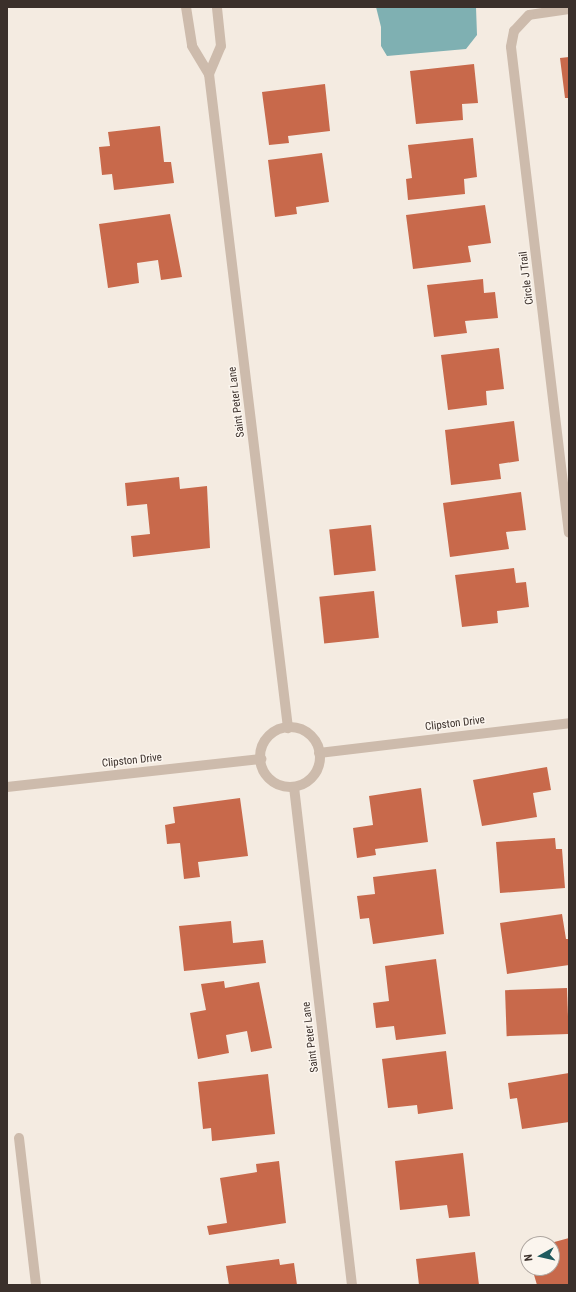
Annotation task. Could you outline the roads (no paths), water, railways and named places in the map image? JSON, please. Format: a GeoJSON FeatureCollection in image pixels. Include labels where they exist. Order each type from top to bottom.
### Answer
{"type":"FeatureCollection","features":[{"type":"Feature","properties":{"kind":"street","name":"Saint Peter Lane"},"geometry":{"type":"LineString","coordinates":[[186,7],[192,46],[209,74],[288,728]]}},
{"type":"Feature","properties":{"kind":"street"},"geometry":{"type":"LineString","coordinates":[[209,74],[222,46],[217,7]]}},
{"type":"Feature","properties":{"kind":"street","name":"Circle J Trail"},"geometry":{"type":"LineString","coordinates":[[569,9],[529,15],[520,22],[514,31],[511,47],[569,533]]}},
{"type":"Feature","properties":{"kind":"street","name":"Clipston Drive"},"geometry":{"type":"LineString","coordinates":[[320,753],[569,722]]}},
{"type":"Feature","properties":{"kind":"street"},"geometry":{"type":"LineString","coordinates":[[288,728],[305,731],[320,753],[314,775],[294,787],[271,780],[261,759],[268,738],[288,728]]}},
{"type":"Feature","properties":{"kind":"street","name":"Clipston Drive"},"geometry":{"type":"LineString","coordinates":[[7,787],[261,759]]}},
{"type":"Feature","properties":{"kind":"street","name":"Saint Peter Lane"},"geometry":{"type":"LineString","coordinates":[[294,787],[352,1285]]}},
{"type":"Feature","properties":{"kind":"street"},"geometry":{"type":"LineString","coordinates":[[19,1138],[36,1285]]}},
{"type":"Feature","properties":{"kind":"water"},"geometry":{"type":"Polygon","coordinates":[[[376,7],[476,7],[477,35],[466,49],[387,56],[381,46],[381,27],[376,7]]]}}]}
